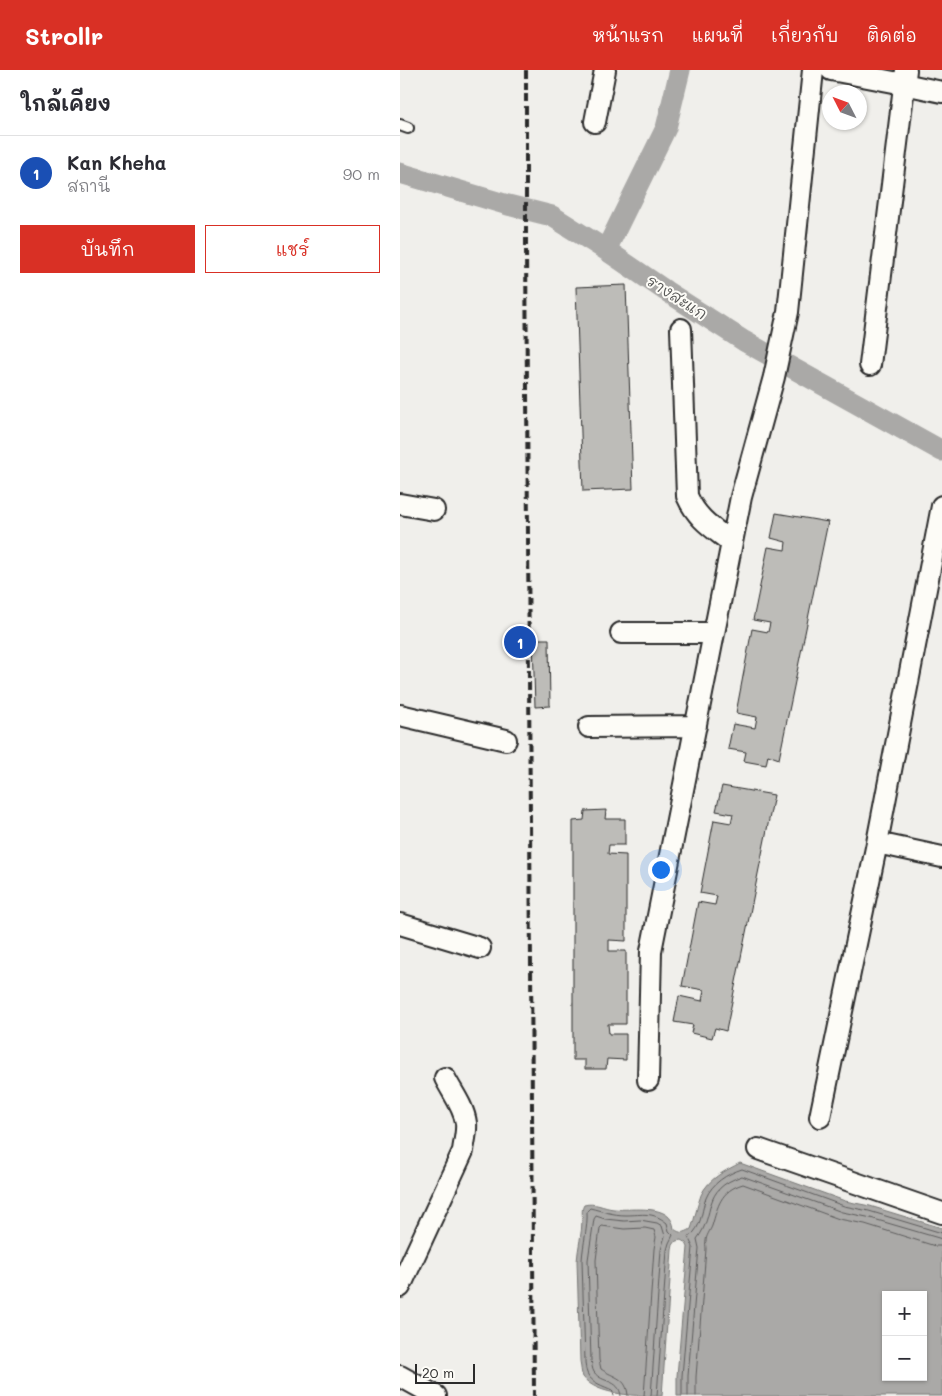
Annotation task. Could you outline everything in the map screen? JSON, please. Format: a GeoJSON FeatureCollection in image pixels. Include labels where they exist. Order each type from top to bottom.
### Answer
{"type":"FeatureCollection","features":[{"type":"Feature","properties":{"kind":"street"},"geometry":{"type":"LineString","coordinates":[[595,122],[606,70]]}},
{"type":"Feature","properties":{"kind":"street"},"geometry":{"type":"LineString","coordinates":[[648,1080],[651,951],[741,497],[774,377],[788,312],[814,70]]}},
{"type":"Feature","properties":{"kind":"street"},"geometry":{"type":"LineString","coordinates":[[831,70],[905,77],[942,92]]}},
{"type":"Feature","properties":{"kind":"street"},"geometry":{"type":"LineString","coordinates":[[870,365],[905,77]]}},
{"type":"Feature","properties":{"kind":"street"},"geometry":{"type":"LineString","coordinates":[[681,329],[687,496],[692,508],[702,519],[732,543]]}},
{"type":"Feature","properties":{"kind":"street"},"geometry":{"type":"LineString","coordinates":[[400,504],[434,510]]}},
{"type":"Feature","properties":{"kind":"street"},"geometry":{"type":"LineString","coordinates":[[820,1117],[877,843],[942,506]]}},
{"type":"Feature","properties":{"kind":"street"},"geometry":{"type":"LineString","coordinates":[[621,633],[714,633]]}},
{"type":"Feature","properties":{"kind":"street"},"geometry":{"type":"LineString","coordinates":[[400,714],[506,740]]}},
{"type":"Feature","properties":{"kind":"street"},"geometry":{"type":"LineString","coordinates":[[589,727],[696,726]]}},
{"type":"Feature","properties":{"kind":"street"},"geometry":{"type":"LineString","coordinates":[[877,843],[942,857]]}},
{"type":"Feature","properties":{"kind":"street"},"geometry":{"type":"LineString","coordinates":[[402,931],[480,948]]}},
{"type":"Feature","properties":{"kind":"street"},"geometry":{"type":"LineString","coordinates":[[400,1287],[462,1151],[466,1132],[464,1114],[445,1078]]}},
{"type":"Feature","properties":{"kind":"street"},"geometry":{"type":"LineString","coordinates":[[758,1149],[942,1213]]}},
{"type":"Feature","properties":{"kind":"street"},"geometry":{"type":"LineString","coordinates":[[400,1376],[436,1396]]}},
{"type":"Feature","properties":{"kind":"water"},"geometry":{"type":"Polygon","coordinates":[[[740,1163],[845,1201],[870,1206],[942,1228],[942,1396],[677,1396],[688,1247],[681,1240],[676,1241],[672,1250],[662,1396],[619,1394],[598,1388],[589,1383],[583,1377],[580,1361],[577,1261],[584,1205],[588,1204],[614,1209],[659,1211],[672,1220],[674,1229],[684,1232],[691,1229],[704,1189],[718,1176],[740,1163]]]}},
{"type":"Feature","properties":{"kind":"building"},"geometry":{"type":"Polygon","coordinates":[[[626,285],[633,489],[583,491],[576,287],[626,285]]]}},
{"type":"Feature","properties":{"kind":"building"},"geometry":{"type":"Polygon","coordinates":[[[776,513],[828,522],[779,759],[768,755],[766,765],[744,761],[746,752],[728,749],[733,724],[755,728],[757,717],[736,713],[752,629],[768,632],[770,623],[753,620],[768,547],[785,550],[786,542],[771,538],[776,513]]]}},
{"type":"Feature","properties":{"kind":"building"},"geometry":{"type":"Polygon","coordinates":[[[533,639],[549,639],[550,706],[535,707],[533,639]]]}},
{"type":"Feature","properties":{"kind":"building"},"geometry":{"type":"Polygon","coordinates":[[[722,786],[774,795],[726,1031],[715,1028],[712,1038],[691,1033],[693,1025],[674,1022],[679,996],[702,1001],[704,990],[682,986],[698,902],[715,905],[717,896],[700,893],[714,820],[731,823],[733,814],[716,811],[722,786]]]}},
{"type":"Feature","properties":{"kind":"building"},"geometry":{"type":"Polygon","coordinates":[[[606,810],[605,819],[625,819],[625,845],[609,845],[608,854],[626,855],[626,941],[609,940],[609,951],[626,951],[626,1024],[608,1024],[609,1034],[626,1034],[626,1060],[607,1059],[606,1069],[585,1069],[585,1060],[573,1060],[573,821],[584,820],[585,811],[606,810]]]}},
{"type":"Feature","properties":{"kind":"waterway"},"geometry":{"type":"LineString","coordinates":[[606,250],[666,128],[680,70]]}},
{"type":"Feature","properties":{"kind":"waterway","name":"รางสะแก"},"geometry":{"type":"LineString","coordinates":[[400,173],[552,216],[744,341],[942,451]]}},
{"type":"Feature","properties":{"kind":"railway"},"geometry":{"type":"LineString","coordinates":[[526,70],[534,1396]]}},
{"type":"Feature","properties":{"kind":"place","name":"Kan Kheha"},"geometry":{"type":"Point","coordinates":[520,642]}}]}
